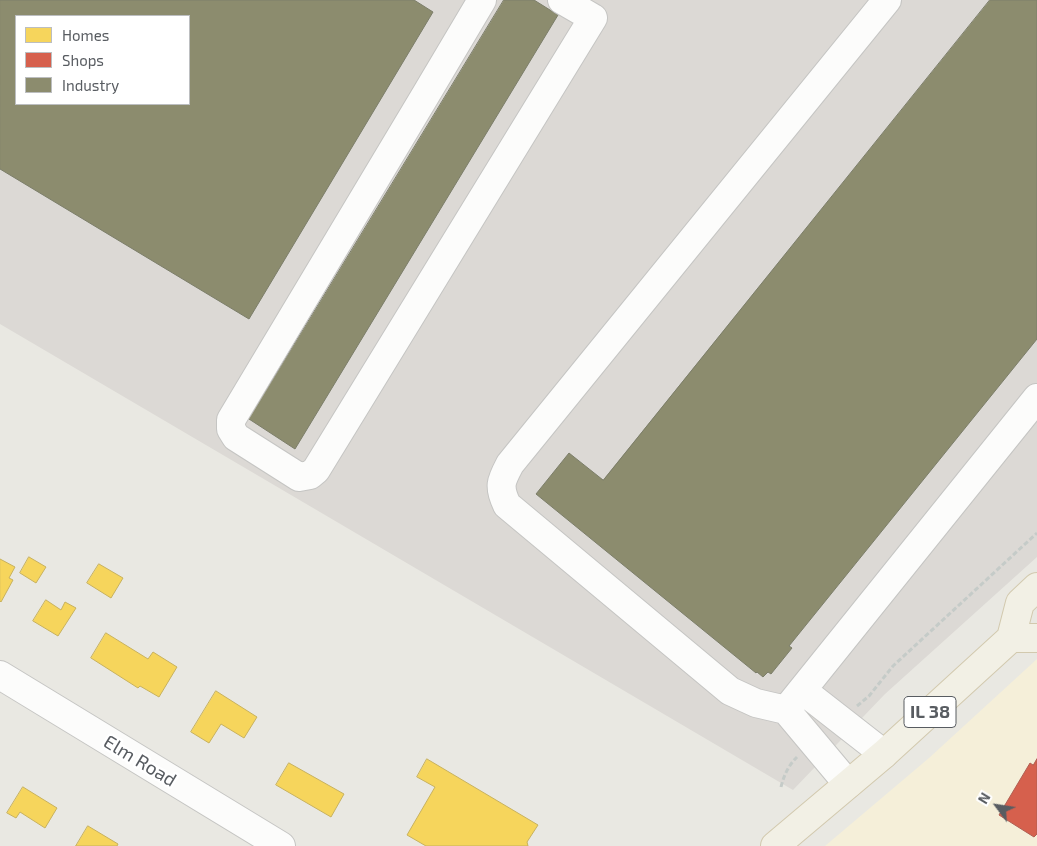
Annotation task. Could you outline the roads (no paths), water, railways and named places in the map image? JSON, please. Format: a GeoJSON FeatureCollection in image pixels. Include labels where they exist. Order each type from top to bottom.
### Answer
{"type":"FeatureCollection","features":[{"type":"Feature","properties":{"kind":"main road","name":"IL 38"},"geometry":{"type":"LineString","coordinates":[[775,846],[1024,638],[1020,603],[1037,587]]}},
{"type":"Feature","properties":{"kind":"street"},"geometry":{"type":"LineString","coordinates":[[482,0],[231,420],[231,429],[236,437],[299,477],[310,475],[316,470],[598,9],[562,0]]}},
{"type":"Feature","properties":{"kind":"street"},"geometry":{"type":"LineString","coordinates":[[884,754],[794,700],[756,703],[730,690],[507,505],[502,495],[502,480],[510,464],[886,0]]}},
{"type":"Feature","properties":{"kind":"street"},"geometry":{"type":"LineString","coordinates":[[794,700],[1037,398]]}},
{"type":"Feature","properties":{"kind":"street","name":"Elm Road"},"geometry":{"type":"LineString","coordinates":[[0,676],[281,846]]}},
{"type":"Feature","properties":{"kind":"street"},"geometry":{"type":"LineString","coordinates":[[794,700],[848,784]]}}]}
